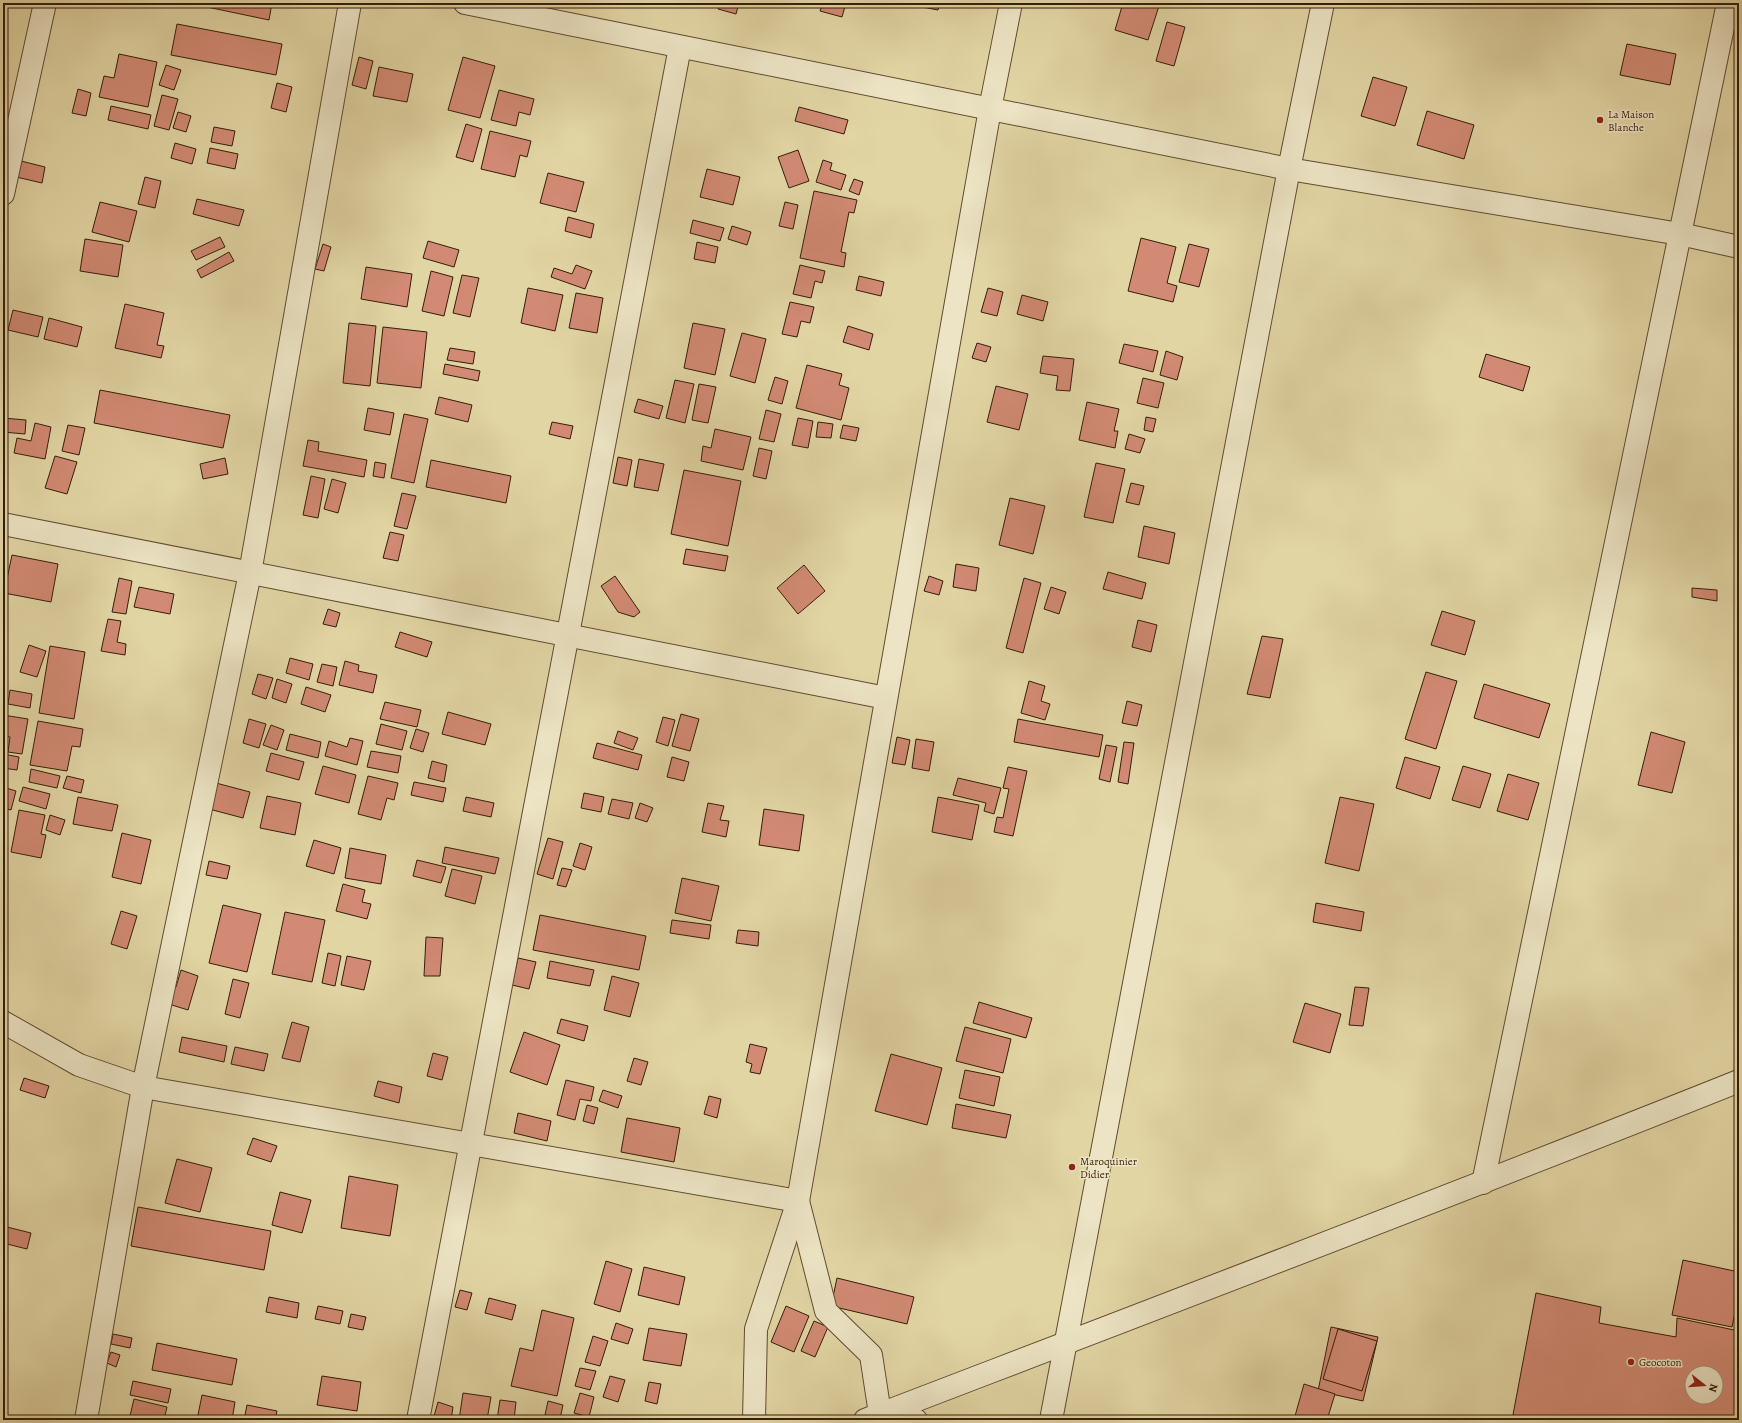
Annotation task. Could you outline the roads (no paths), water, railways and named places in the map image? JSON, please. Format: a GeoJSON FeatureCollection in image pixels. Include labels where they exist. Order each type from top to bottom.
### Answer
{"type":"FeatureCollection","features":[{"type":"Feature","properties":{"kind":"street"},"geometry":{"type":"LineString","coordinates":[[3,194],[45,3]]}},
{"type":"Feature","properties":{"kind":"street"},"geometry":{"type":"LineString","coordinates":[[86,1420],[142,1087],[250,573],[350,3]]}},
{"type":"Feature","properties":{"kind":"street"},"geometry":{"type":"LineString","coordinates":[[465,3],[509,7],[680,46],[1289,169],[1680,234],[1739,247]]}},
{"type":"Feature","properties":{"kind":"street"},"geometry":{"type":"LineString","coordinates":[[754,1420],[756,1329],[798,1201],[990,109],[1010,3]]}},
{"type":"Feature","properties":{"kind":"street"},"geometry":{"type":"LineString","coordinates":[[1052,1420],[1289,169],[1323,3]]}},
{"type":"Feature","properties":{"kind":"street"},"geometry":{"type":"LineString","coordinates":[[1483,1183],[1728,3]]}},
{"type":"Feature","properties":{"kind":"street"},"geometry":{"type":"LineString","coordinates":[[418,1420],[680,46]]}},
{"type":"Feature","properties":{"kind":"street"},"geometry":{"type":"LineString","coordinates":[[3,524],[886,698]]}},
{"type":"Feature","properties":{"kind":"street"},"geometry":{"type":"LineString","coordinates":[[3,1022],[79,1065],[142,1087],[798,1201]]}},
{"type":"Feature","properties":{"kind":"street"},"geometry":{"type":"LineString","coordinates":[[872,1417],[1483,1183],[1739,1081]]}},
{"type":"Feature","properties":{"kind":"street"},"geometry":{"type":"LineString","coordinates":[[798,1201],[826,1311],[872,1355],[872,1417]]}},
{"type":"Feature","properties":{"kind":"street"},"geometry":{"type":"LineString","coordinates":[[872,1417],[916,1420]]}},
{"type":"Feature","properties":{"kind":"place","name":"La Maison Blanche"},"geometry":{"type":"Point","coordinates":[1600,120]}},
{"type":"Feature","properties":{"kind":"place","name":"Maroquinier Didier"},"geometry":{"type":"Point","coordinates":[1072,1167]}},
{"type":"Feature","properties":{"kind":"place","name":"Geocoton"},"geometry":{"type":"Point","coordinates":[1631,1362]}}]}
